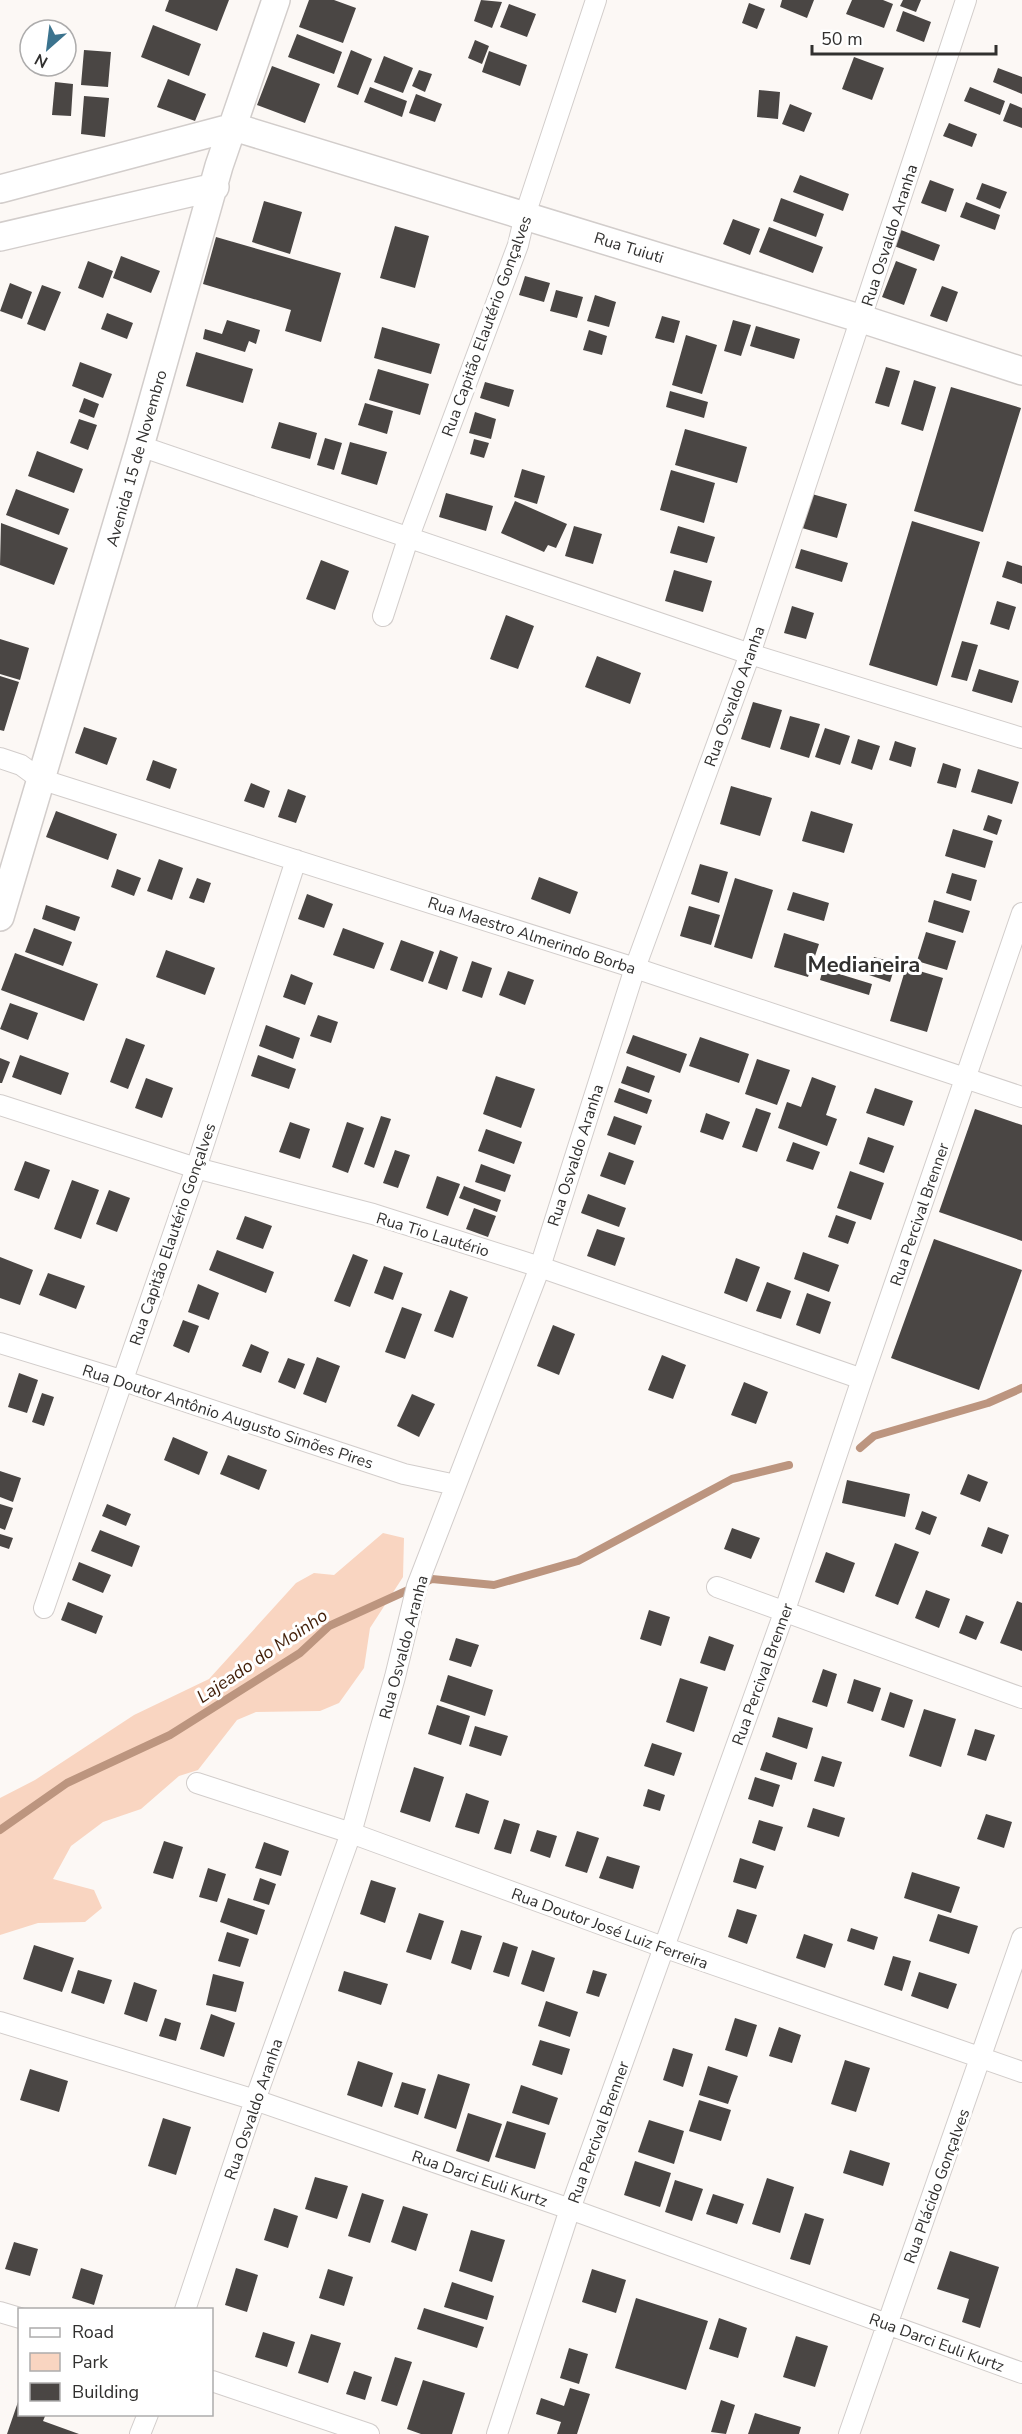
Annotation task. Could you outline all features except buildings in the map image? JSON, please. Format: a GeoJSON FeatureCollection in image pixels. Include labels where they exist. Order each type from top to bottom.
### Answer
{"type":"FeatureCollection","features":[{"type":"Feature","properties":{"kind":"street","name":"Avenida 15 de Novembro"},"geometry":{"type":"LineString","coordinates":[[0,917],[140,446],[215,187],[219,166],[276,0]]}},
{"type":"Feature","properties":{"kind":"street","name":"Rua Capitão Elautério Gonçalves"},"geometry":{"type":"LineString","coordinates":[[383,616],[408,539],[518,245],[525,215],[596,0]]}},
{"type":"Feature","properties":{"kind":"street","name":"Rua Osvaldo Aranha"},"geometry":{"type":"LineString","coordinates":[[186,2308],[255,2100],[351,1833],[395,1677],[417,1586],[540,1267],[635,968],[750,654],[966,0]]}},
{"type":"Feature","properties":{"kind":"street"},"geometry":{"type":"LineString","coordinates":[[0,189],[234,127]]}},
{"type":"Feature","properties":{"kind":"street","name":"Rua Tuiuti"},"geometry":{"type":"LineString","coordinates":[[234,127],[862,319],[1022,371]]}},
{"type":"Feature","properties":{"kind":"street"},"geometry":{"type":"LineString","coordinates":[[0,237],[215,187]]}},
{"type":"Feature","properties":{"kind":"street"},"geometry":{"type":"LineString","coordinates":[[140,446],[750,654],[1022,738]]}},
{"type":"Feature","properties":{"kind":"street","name":"Rua Maestro Almerindo Borba"},"geometry":{"type":"LineString","coordinates":[[0,758],[21,765],[40,779],[635,968],[1022,1097]]}},
{"type":"Feature","properties":{"kind":"street","name":"Rua Capitão Elautério Gonçalves"},"geometry":{"type":"LineString","coordinates":[[44,1608],[196,1168],[296,860]]}},
{"type":"Feature","properties":{"kind":"street","name":"Rua Percival Brenner"},"geometry":{"type":"LineString","coordinates":[[497,2434],[570,2209],[784,1613],[1022,913]]}},
{"type":"Feature","properties":{"kind":"street","name":"Rua Tio Lautério"},"geometry":{"type":"LineString","coordinates":[[0,1105],[196,1168],[373,1214],[540,1267],[862,1379]]}},
{"type":"Feature","properties":{"kind":"street","name":"Rua Doutor Antônio Augusto Simões Pires"},"geometry":{"type":"LineString","coordinates":[[0,1343],[121,1380],[404,1474],[456,1485]]}},
{"type":"Feature","properties":{"kind":"street"},"geometry":{"type":"LineString","coordinates":[[717,1587],[1022,1698]]}},
{"type":"Feature","properties":{"kind":"street","name":"Rua Doutor José Luiz Ferreira"},"geometry":{"type":"LineString","coordinates":[[197,1783],[351,1833],[663,1947],[1022,2072]]}},
{"type":"Feature","properties":{"kind":"street","name":"Rua Plácido Gonçalves"},"geometry":{"type":"LineString","coordinates":[[849,2434],[1022,1938]]}},
{"type":"Feature","properties":{"kind":"street","name":"Rua Darci Euli Kurtz"},"geometry":{"type":"LineString","coordinates":[[0,2022],[255,2100],[570,2209],[1022,2373]]}},
{"type":"Feature","properties":{"kind":"street"},"geometry":{"type":"LineString","coordinates":[[0,2312],[18,2317]]}},
{"type":"Feature","properties":{"kind":"street"},"geometry":{"type":"LineString","coordinates":[[213,2381],[369,2434]]}},
{"type":"Feature","properties":{"kind":"street"},"geometry":{"type":"LineString","coordinates":[[140,2434],[148,2416]]}},
{"type":"Feature","properties":{"kind":"green space"},"geometry":{"type":"Polygon","coordinates":[[[383,1533],[404,1538],[403,1577],[370,1628],[364,1668],[339,1703],[320,1711],[256,1712],[237,1720],[198,1770],[179,1776],[141,1809],[103,1822],[71,1846],[53,1879],[94,1890],[102,1908],[85,1922],[38,1923],[0,1935],[0,1798],[35,1780],[134,1715],[209,1679],[296,1583],[314,1573],[334,1575],[383,1533]]]}},
{"type":"Feature","properties":{"kind":"waterway","name":"Lajeado do Moinho"},"geometry":{"type":"LineString","coordinates":[[860,1448],[874,1436],[988,1403],[1022,1388]]}},
{"type":"Feature","properties":{"kind":"waterway","name":"Lajeado do Moinho"},"geometry":{"type":"LineString","coordinates":[[0,1830],[67,1783],[170,1735],[300,1653],[329,1626],[432,1579],[494,1585],[578,1561],[732,1479],[789,1465]]}},
{"type":"Feature","properties":{"kind":"district","name":"Medianeira"},"geometry":{"type":"Point","coordinates":[864,964]}}]}
